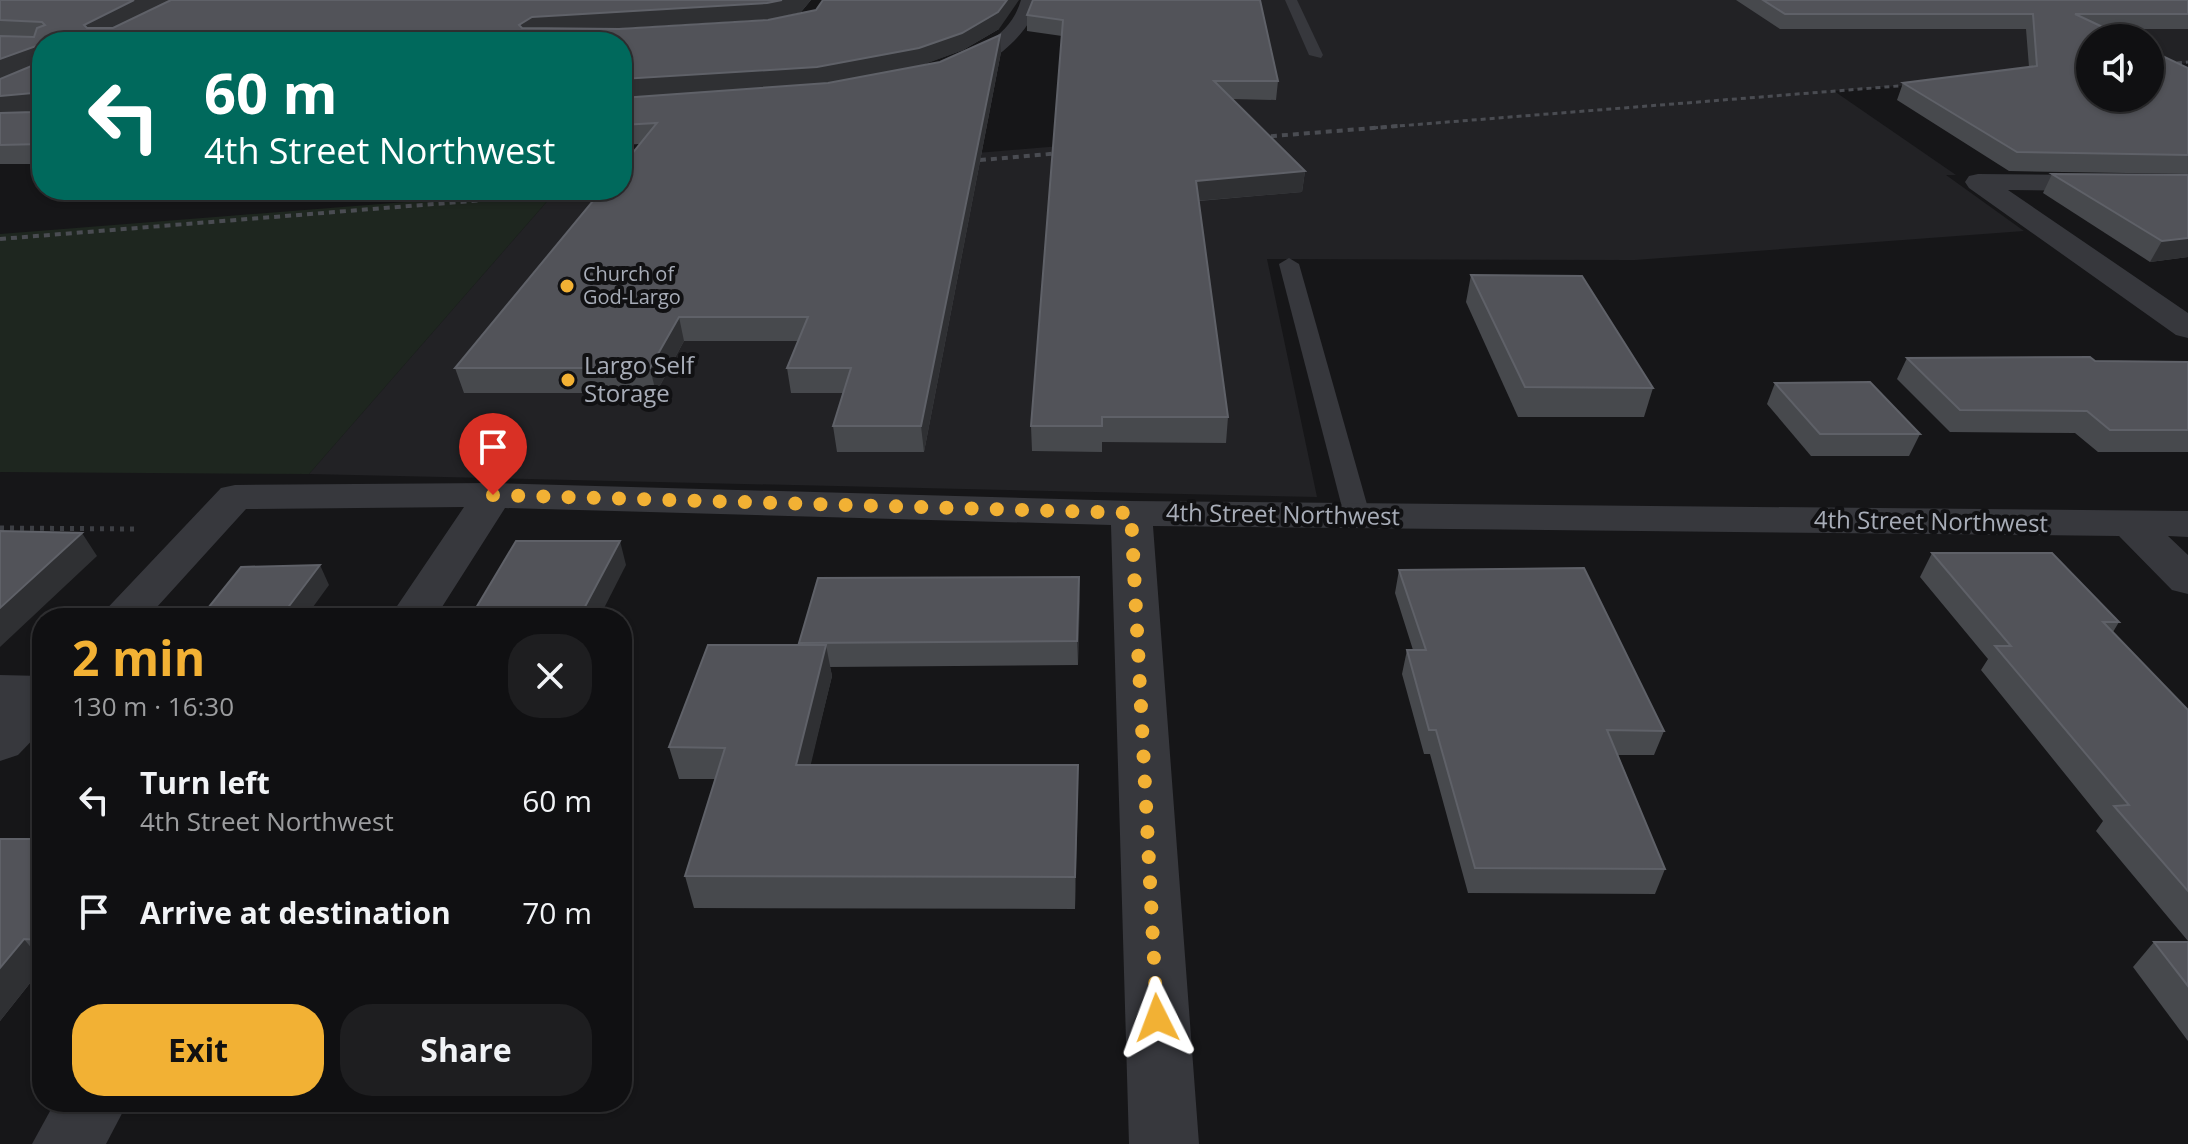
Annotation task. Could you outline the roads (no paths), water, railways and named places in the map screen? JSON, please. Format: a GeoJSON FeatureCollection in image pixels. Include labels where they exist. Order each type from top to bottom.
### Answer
{"type":"FeatureCollection","features":[{"type":"Feature","properties":{"kind":"street"},"geometry":{"type":"LineString","coordinates":[[924,73],[994,49],[1015,33],[1028,16],[1030,0]]}},
{"type":"Feature","properties":{"kind":"street"},"geometry":{"type":"LineString","coordinates":[[2188,184],[1978,182],[2188,328]]}},
{"type":"Feature","properties":{"kind":"street"},"geometry":{"type":"LineString","coordinates":[[419,608],[493,495]]}},
{"type":"Feature","properties":{"kind":"street","name":"4th Street Northwest"},"geometry":{"type":"LineString","coordinates":[[130,608],[222,511],[493,495],[1131,513],[2188,524]]}},
{"type":"Feature","properties":{"kind":"street"},"geometry":{"type":"LineString","coordinates":[[1131,513],[1164,1144]]}},
{"type":"Feature","properties":{"kind":"street"},"geometry":{"type":"LineString","coordinates":[[2131,524],[2188,580]]}},
{"type":"Feature","properties":{"kind":"street"},"geometry":{"type":"LineString","coordinates":[[0,692],[32,693]]}},
{"type":"Feature","properties":{"kind":"street"},"geometry":{"type":"LineString","coordinates":[[0,742],[32,710]]}},
{"type":"Feature","properties":{"kind":"street"},"geometry":{"type":"LineString","coordinates":[[67,1144],[88,1112]]}},
{"type":"Feature","properties":{"kind":"lane"},"geometry":{"type":"LineString","coordinates":[[1291,0],[1316,55]]}},
{"type":"Feature","properties":{"kind":"lane"},"geometry":{"type":"LineString","coordinates":[[1289,264],[1357,515]]}},
{"type":"Feature","properties":{"kind":"railway"},"geometry":{"type":"LineString","coordinates":[[2164,64],[2188,62]]}},
{"type":"Feature","properties":{"kind":"railway"},"geometry":{"type":"LineString","coordinates":[[1398,126],[1923,84]]}},
{"type":"Feature","properties":{"kind":"railway"},"geometry":{"type":"LineString","coordinates":[[1249,138],[1398,126]]}},
{"type":"Feature","properties":{"kind":"railway"},"geometry":{"type":"LineString","coordinates":[[1373,128],[1398,126]]}},
{"type":"Feature","properties":{"kind":"railway"},"geometry":{"type":"LineString","coordinates":[[958,162],[1073,152]]}},
{"type":"Feature","properties":{"kind":"railway"},"geometry":{"type":"LineString","coordinates":[[0,239],[484,200]]}},
{"type":"Feature","properties":{"kind":"place","name":"Church of God-Largo"},"geometry":{"type":"Point","coordinates":[567,286]}},
{"type":"Feature","properties":{"kind":"place","name":"Largo Self Storage"},"geometry":{"type":"Point","coordinates":[568,380]}}]}
